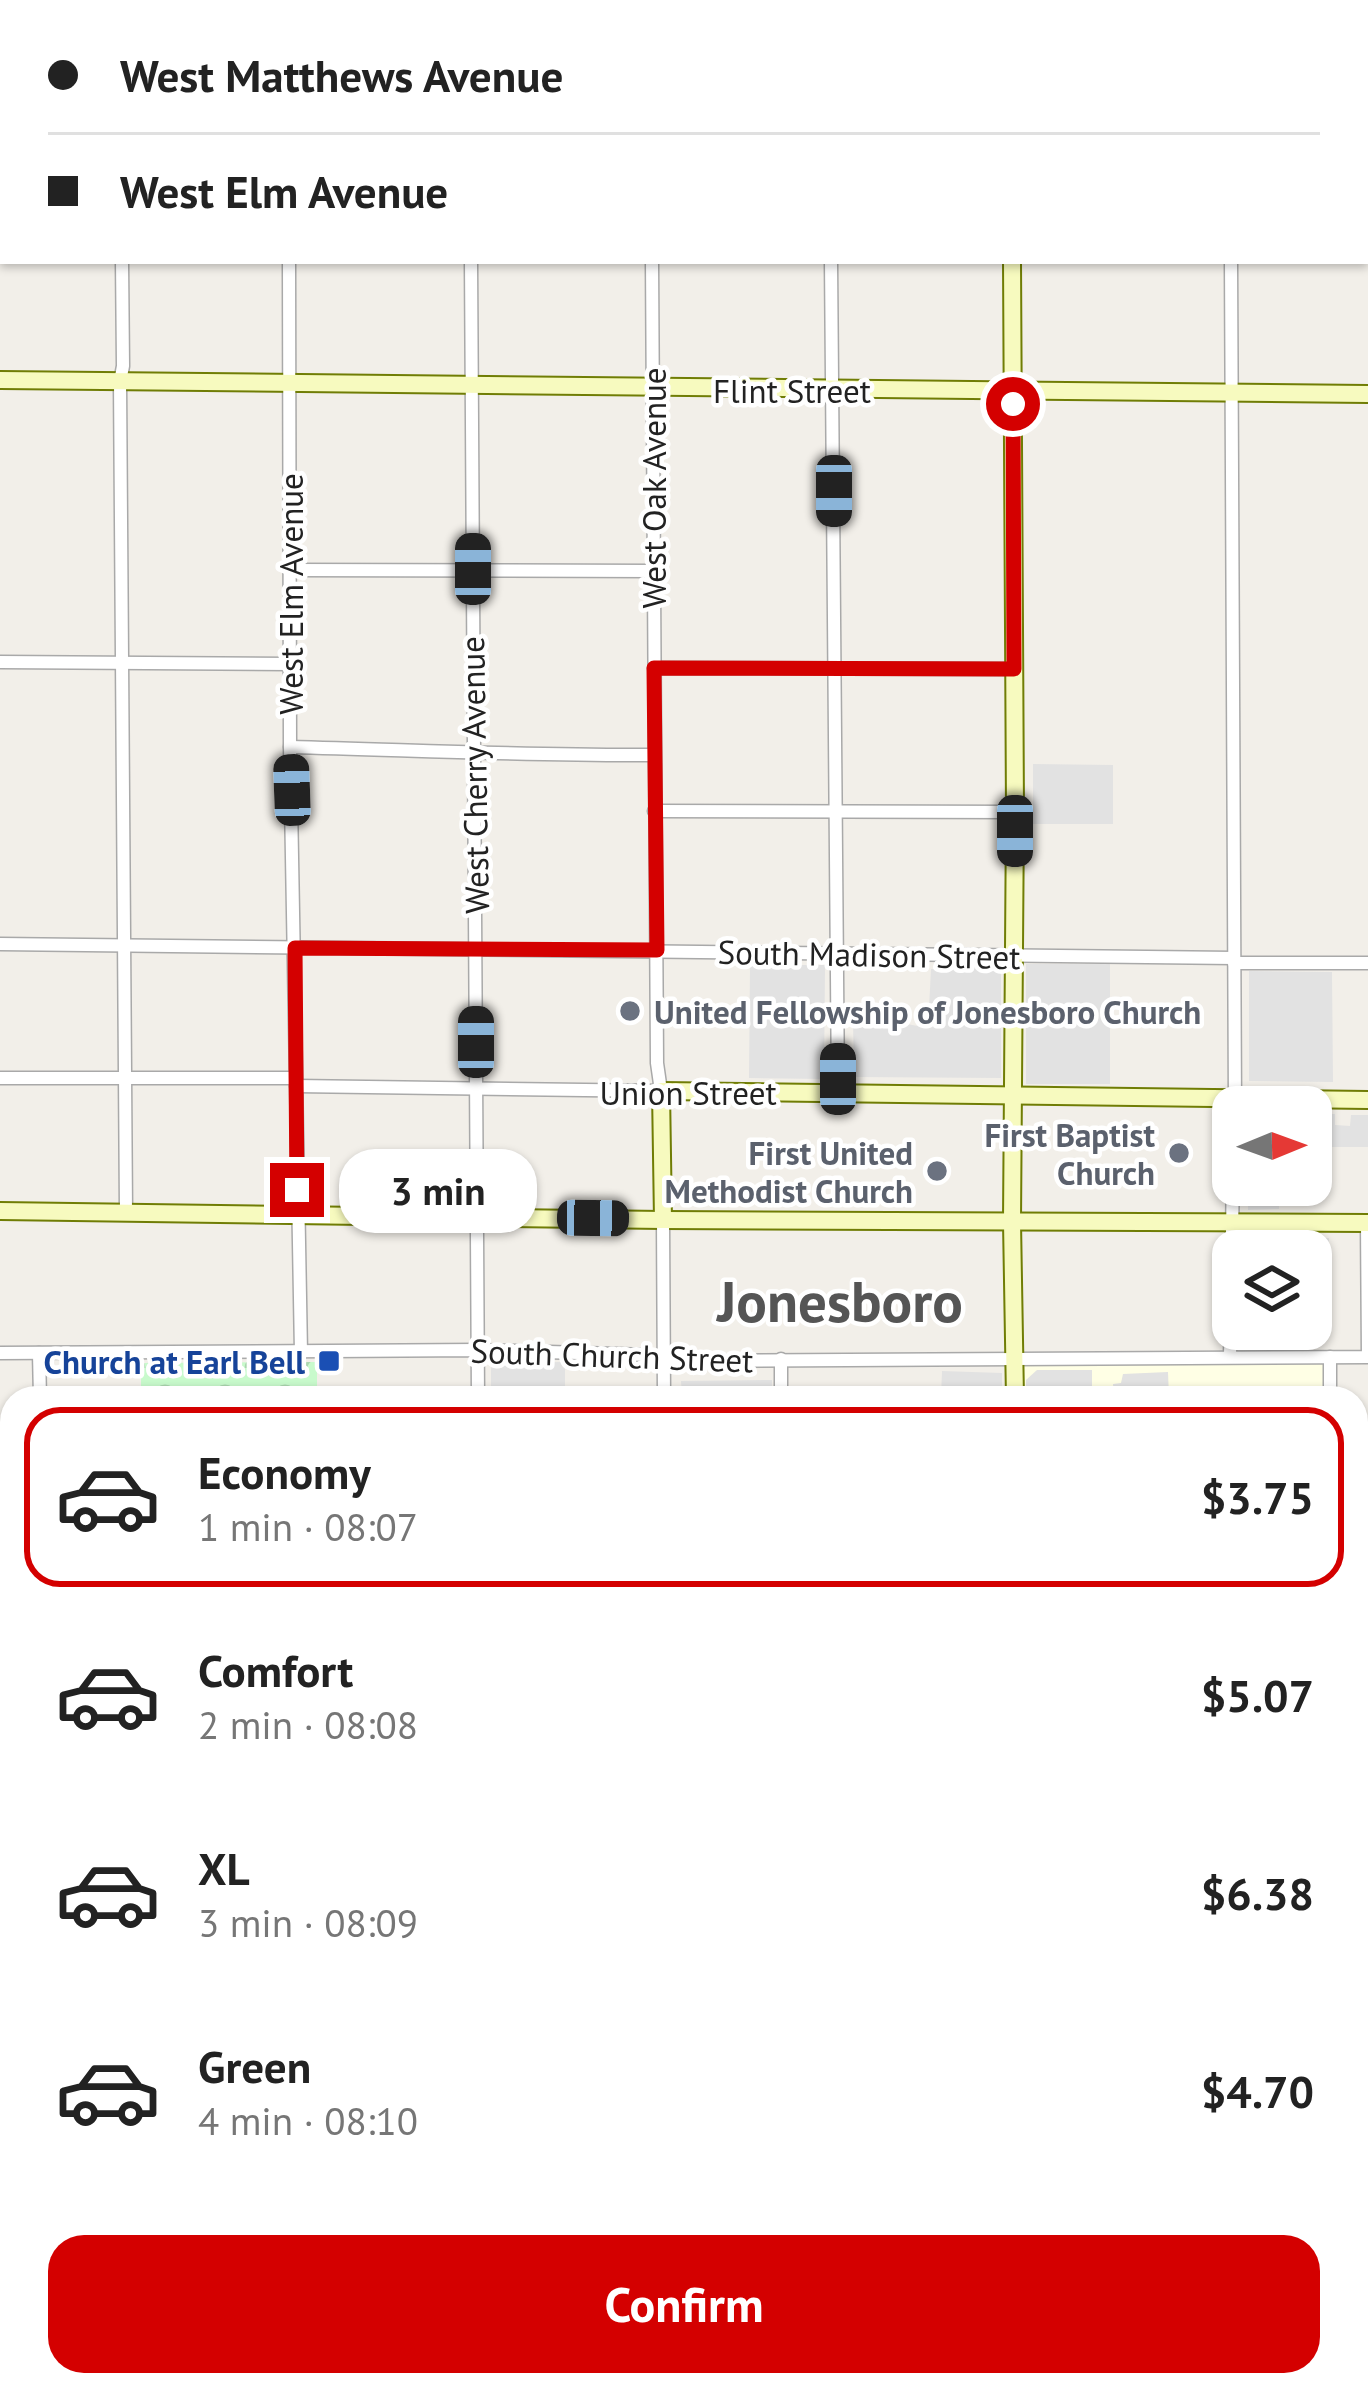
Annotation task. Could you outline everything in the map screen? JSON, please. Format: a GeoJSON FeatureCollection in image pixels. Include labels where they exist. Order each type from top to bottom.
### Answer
{"type":"FeatureCollection","features":[{"type":"Feature","properties":{"kind":"street"},"geometry":{"type":"LineString","coordinates":[[122,264],[126,1212]]}},
{"type":"Feature","properties":{"kind":"street","name":"West Elm Avenue"},"geometry":{"type":"LineString","coordinates":[[289,264],[290,747],[301,1353]]}},
{"type":"Feature","properties":{"kind":"street","name":"West Cherry Avenue"},"geometry":{"type":"LineString","coordinates":[[471,264],[478,1386]]}},
{"type":"Feature","properties":{"kind":"street","name":"West Oak Avenue"},"geometry":{"type":"LineString","coordinates":[[652,264],[654,811],[663,1220]]}},
{"type":"Feature","properties":{"kind":"street"},"geometry":{"type":"LineString","coordinates":[[831,264],[838,1093]]}},
{"type":"Feature","properties":{"kind":"street"},"geometry":{"type":"LineString","coordinates":[[1012,264],[1015,1386]]}},
{"type":"Feature","properties":{"kind":"street"},"geometry":{"type":"LineString","coordinates":[[1232,264],[1234,1086]]}},
{"type":"Feature","properties":{"kind":"street","name":"Flint Street"},"geometry":{"type":"LineString","coordinates":[[0,380],[1368,394]]}},
{"type":"Feature","properties":{"kind":"street"},"geometry":{"type":"LineString","coordinates":[[290,570],[654,571]]}},
{"type":"Feature","properties":{"kind":"street"},"geometry":{"type":"LineString","coordinates":[[0,662],[290,664]]}},
{"type":"Feature","properties":{"kind":"street"},"geometry":{"type":"LineString","coordinates":[[654,668],[1014,669]]}},
{"type":"Feature","properties":{"kind":"street"},"geometry":{"type":"LineString","coordinates":[[290,747],[654,755]]}},
{"type":"Feature","properties":{"kind":"street"},"geometry":{"type":"LineString","coordinates":[[654,811],[1015,812]]}},
{"type":"Feature","properties":{"kind":"street","name":"South Madison Street"},"geometry":{"type":"LineString","coordinates":[[0,944],[657,950],[1368,964]]}},
{"type":"Feature","properties":{"kind":"street","name":"Union Street"},"geometry":{"type":"LineString","coordinates":[[0,1078],[125,1077],[1212,1103]]}},
{"type":"Feature","properties":{"kind":"street","name":"Union Street"},"geometry":{"type":"LineString","coordinates":[[1332,1101],[1368,1100]]}},
{"type":"Feature","properties":{"kind":"street"},"geometry":{"type":"LineString","coordinates":[[1230,1357],[1232,1206]]}},
{"type":"Feature","properties":{"kind":"street"},"geometry":{"type":"LineString","coordinates":[[0,1211],[1368,1223],[1368,1357]]}},
{"type":"Feature","properties":{"kind":"street"},"geometry":{"type":"LineString","coordinates":[[663,1220],[664,1386]]}},
{"type":"Feature","properties":{"kind":"street","name":"South Church Street"},"geometry":{"type":"LineString","coordinates":[[0,1352],[478,1350],[587,1352],[681,1361],[1368,1357]]}},
{"type":"Feature","properties":{"kind":"street"},"geometry":{"type":"LineString","coordinates":[[39,1353],[40,1386]]}},
{"type":"Feature","properties":{"kind":"street"},"geometry":{"type":"LineString","coordinates":[[1330,1357],[1330,1386]]}},
{"type":"Feature","properties":{"kind":"street"},"geometry":{"type":"LineString","coordinates":[[781,1359],[782,1386]]}},
{"type":"Feature","properties":{"kind":"shaded area"},"geometry":{"type":"Polygon","coordinates":[[[1033,764],[1113,765],[1113,824],[1033,824],[1033,764]]]}},
{"type":"Feature","properties":{"kind":"shaded area"},"geometry":{"type":"Polygon","coordinates":[[[1026,964],[1110,964],[1110,1084],[1026,1084],[1026,964]]]}},
{"type":"Feature","properties":{"kind":"shaded area"},"geometry":{"type":"Polygon","coordinates":[[[750,965],[825,965],[824,1079],[749,1078],[750,965]]]}},
{"type":"Feature","properties":{"kind":"shaded area"},"geometry":{"type":"Polygon","coordinates":[[[1001,968],[1001,1078],[854,1077],[853,1019],[928,1028],[931,969],[1001,968]]]}},
{"type":"Feature","properties":{"kind":"shaded area"},"geometry":{"type":"Polygon","coordinates":[[[1249,971],[1332,972],[1333,1082],[1249,1081],[1249,971]]]}},
{"type":"Feature","properties":{"kind":"shaded area"},"geometry":{"type":"Polygon","coordinates":[[[1332,1114],[1335,1125],[1350,1126],[1351,1115],[1368,1115],[1368,1147],[1332,1147],[1332,1114]]]}},
{"type":"Feature","properties":{"kind":"shaded area"},"geometry":{"type":"Polygon","coordinates":[[[1248,1206],[1279,1206],[1279,1209],[1248,1210],[1248,1206]]]}},
{"type":"Feature","properties":{"kind":"shaded area"},"geometry":{"type":"Polygon","coordinates":[[[1330,1357],[1330,1386],[1015,1386],[1014,1360],[1330,1357]]]}},
{"type":"Feature","properties":{"kind":"shaded area"},"geometry":{"type":"Polygon","coordinates":[[[565,1362],[565,1386],[491,1386],[491,1363],[565,1362]]]}},
{"type":"Feature","properties":{"kind":"shaded area"},"geometry":{"type":"Polygon","coordinates":[[[1037,1370],[1092,1370],[1092,1386],[1026,1386],[1037,1370]]]}},
{"type":"Feature","properties":{"kind":"shaded area"},"geometry":{"type":"Polygon","coordinates":[[[942,1371],[1002,1373],[1002,1386],[941,1386],[942,1371]]]}},
{"type":"Feature","properties":{"kind":"shaded area"},"geometry":{"type":"Polygon","coordinates":[[[1168,1372],[1169,1386],[1113,1386],[1121,1383],[1123,1374],[1168,1372]]]}},
{"type":"Feature","properties":{"kind":"shaded area"},"geometry":{"type":"Polygon","coordinates":[[[772,1380],[772,1386],[681,1386],[681,1381],[772,1380]]]}},
{"type":"Feature","properties":{"kind":"green space"},"geometry":{"type":"Polygon","coordinates":[[[317,1362],[317,1386],[141,1386],[141,1363],[317,1362]]]}},
{"type":"Feature","properties":{"kind":"place","name":"United Fellowship of Jonesboro Church"},"geometry":{"type":"Point","coordinates":[630,1011]}},
{"type":"Feature","properties":{"kind":"place","name":"First Baptist Church"},"geometry":{"type":"Point","coordinates":[1179,1153]}},
{"type":"Feature","properties":{"kind":"place","name":"First United Methodist Church"},"geometry":{"type":"Point","coordinates":[937,1171]}},
{"type":"Feature","properties":{"kind":"place","name":"Church at Earl Bell"},"geometry":{"type":"Point","coordinates":[329,1361]}},
{"type":"Feature","properties":{"kind":"district","name":"Jonesboro"},"geometry":{"type":"Point","coordinates":[840,1301]}},
{"type":"Feature","properties":{"kind":"route"},"geometry":{"type":"LineString","coordinates":[[297,1190],[295,948],[657,950],[654,668],[1014,669],[1013,404]]}}]}
